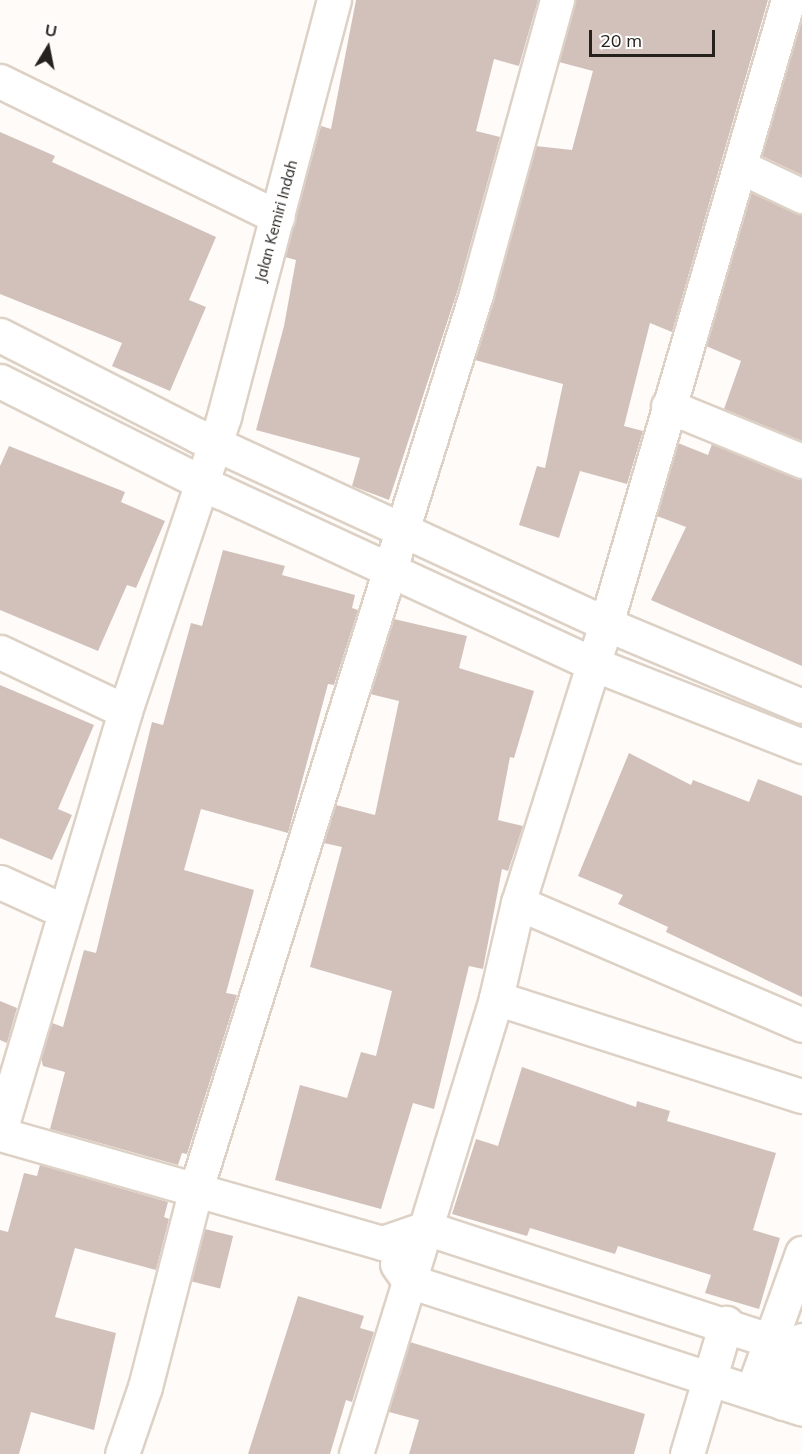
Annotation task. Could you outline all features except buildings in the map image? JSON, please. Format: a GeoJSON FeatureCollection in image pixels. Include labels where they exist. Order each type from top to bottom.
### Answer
{"type":"FeatureCollection","features":[{"type":"Feature","properties":{"kind":"street","name":"Jalan Kemiri Indah"},"geometry":{"type":"LineString","coordinates":[[0,1133],[125,711],[215,442],[334,0]]}},
{"type":"Feature","properties":{"kind":"street"},"geometry":{"type":"LineString","coordinates":[[122,1454],[145,1387],[195,1192],[399,527],[476,294],[557,0]]}},
{"type":"Feature","properties":{"kind":"street"},"geometry":{"type":"LineString","coordinates":[[356,1454],[496,998],[518,903],[606,624],[789,0]]}},
{"type":"Feature","properties":{"kind":"street"},"geometry":{"type":"LineString","coordinates":[[0,81],[277,217]]}},
{"type":"Feature","properties":{"kind":"street"},"geometry":{"type":"LineString","coordinates":[[741,166],[802,196]]}},
{"type":"Feature","properties":{"kind":"street"},"geometry":{"type":"LineString","coordinates":[[0,336],[215,442],[606,624],[802,706]]}},
{"type":"Feature","properties":{"kind":"street"},"geometry":{"type":"LineString","coordinates":[[0,381],[201,482],[388,566],[593,664],[802,746]]}},
{"type":"Feature","properties":{"kind":"street"},"geometry":{"type":"LineString","coordinates":[[669,406],[802,461]]}},
{"type":"Feature","properties":{"kind":"street"},"geometry":{"type":"LineString","coordinates":[[0,652],[125,711]]}},
{"type":"Feature","properties":{"kind":"street"},"geometry":{"type":"LineString","coordinates":[[0,882],[64,911]]}},
{"type":"Feature","properties":{"kind":"street"},"geometry":{"type":"LineString","coordinates":[[518,903],[802,1026]]}},
{"type":"Feature","properties":{"kind":"street"},"geometry":{"type":"LineString","coordinates":[[496,998],[802,1096]]}},
{"type":"Feature","properties":{"kind":"street"},"geometry":{"type":"LineString","coordinates":[[0,1133],[195,1192],[382,1244],[426,1228],[794,1345]]}},
{"type":"Feature","properties":{"kind":"street"},"geometry":{"type":"LineString","coordinates":[[382,1244],[410,1281],[711,1377],[793,1406],[794,1345],[802,1253]]}},
{"type":"Feature","properties":{"kind":"street"},"geometry":{"type":"LineString","coordinates":[[687,1454],[726,1323]]}},
{"type":"Feature","properties":{"kind":"street"},"geometry":{"type":"LineString","coordinates":[[752,1392],[794,1345]]}}]}
